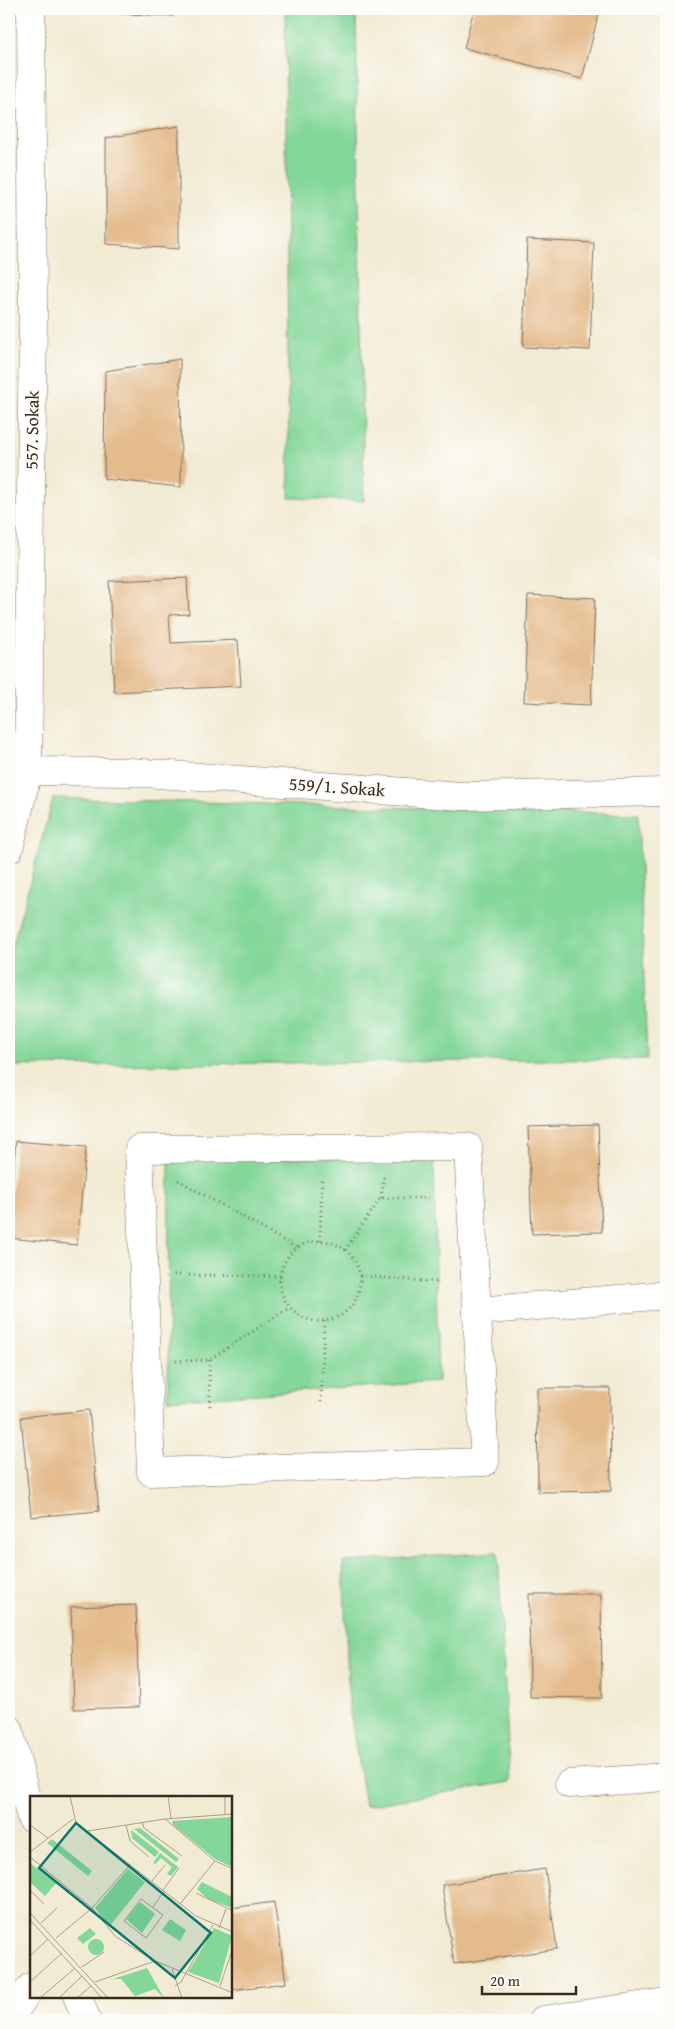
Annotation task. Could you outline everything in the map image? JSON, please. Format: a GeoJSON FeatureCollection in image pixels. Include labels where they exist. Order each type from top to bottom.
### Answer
{"type":"FeatureCollection","features":[{"type":"Feature","properties":{"kind":"street","name":"557. Sokak"},"geometry":{"type":"LineString","coordinates":[[9,849],[18,770],[33,313],[31,9]]}},
{"type":"Feature","properties":{"kind":"street","name":"559/1. Sokak"},"geometry":{"type":"LineString","coordinates":[[18,770],[130,772],[461,796],[666,792]]}},
{"type":"Feature","properties":{"kind":"street"},"geometry":{"type":"LineString","coordinates":[[468,1147],[477,1311],[485,1462],[151,1472],[139,1149],[468,1147]]}},
{"type":"Feature","properties":{"kind":"street"},"geometry":{"type":"LineString","coordinates":[[477,1311],[666,1295]]}},
{"type":"Feature","properties":{"kind":"street"},"geometry":{"type":"LineString","coordinates":[[9,1729],[30,1814]]}},
{"type":"Feature","properties":{"kind":"street"},"geometry":{"type":"LineString","coordinates":[[569,1784],[666,1777]]}},
{"type":"Feature","properties":{"kind":"street"},"geometry":{"type":"LineString","coordinates":[[9,2019],[30,1988]]}},
{"type":"Feature","properties":{"kind":"street"},"geometry":{"type":"LineString","coordinates":[[78,1999],[87,2020]]}},
{"type":"Feature","properties":{"kind":"street"},"geometry":{"type":"LineString","coordinates":[[543,2020],[666,2002]]}},
{"type":"Feature","properties":{"kind":"path"},"geometry":{"type":"LineString","coordinates":[[320,1241],[322,1174]]}},
{"type":"Feature","properties":{"kind":"path"},"geometry":{"type":"LineString","coordinates":[[172,1176],[297,1248]]}},
{"type":"Feature","properties":{"kind":"path"},"geometry":{"type":"LineString","coordinates":[[345,1250],[381,1198],[431,1198]]}},
{"type":"Feature","properties":{"kind":"path"},"geometry":{"type":"LineString","coordinates":[[320,1241],[338,1245],[345,1250],[356,1264],[360,1276],[359,1289],[355,1301],[347,1311],[336,1318],[324,1321],[311,1320],[299,1315],[290,1307],[283,1296],[280,1276],[281,1269],[288,1257],[297,1248],[310,1242],[320,1241]]}},
{"type":"Feature","properties":{"kind":"path"},"geometry":{"type":"LineString","coordinates":[[172,1275],[280,1276]]}},
{"type":"Feature","properties":{"kind":"path"},"geometry":{"type":"LineString","coordinates":[[360,1276],[436,1282]]}},
{"type":"Feature","properties":{"kind":"path"},"geometry":{"type":"LineString","coordinates":[[210,1408],[209,1360],[290,1307]]}},
{"type":"Feature","properties":{"kind":"path"},"geometry":{"type":"LineString","coordinates":[[321,1402],[324,1321]]}},
{"type":"Feature","properties":{"kind":"green space"},"geometry":{"type":"Polygon","coordinates":[[[285,9],[356,9],[364,501],[289,498],[285,9]]]}},
{"type":"Feature","properties":{"kind":"green space"},"geometry":{"type":"Polygon","coordinates":[[[53,798],[638,814],[647,1059],[9,1066],[9,959],[53,798]]]}},
{"type":"Feature","properties":{"kind":"green space"},"geometry":{"type":"Polygon","coordinates":[[[434,1157],[438,1382],[168,1400],[169,1160],[434,1157]]]}},
{"type":"Feature","properties":{"kind":"green space"},"geometry":{"type":"Polygon","coordinates":[[[498,1552],[510,1782],[365,1806],[349,1706],[343,1562],[498,1552]]]}},
{"type":"Feature","properties":{"kind":"building"},"geometry":{"type":"Polygon","coordinates":[[[106,9],[174,9],[174,16],[106,13],[106,9]]]}},
{"type":"Feature","properties":{"kind":"building"},"geometry":{"type":"Polygon","coordinates":[[[474,9],[600,9],[582,79],[464,48],[474,9]]]}},
{"type":"Feature","properties":{"kind":"building"},"geometry":{"type":"Polygon","coordinates":[[[179,126],[179,249],[106,244],[106,138],[179,126]]]}},
{"type":"Feature","properties":{"kind":"building"},"geometry":{"type":"Polygon","coordinates":[[[527,240],[594,243],[590,350],[523,347],[527,240]]]}},
{"type":"Feature","properties":{"kind":"building"},"geometry":{"type":"Polygon","coordinates":[[[180,359],[181,487],[104,479],[105,371],[180,359]]]}},
{"type":"Feature","properties":{"kind":"building"},"geometry":{"type":"Polygon","coordinates":[[[187,578],[189,614],[169,615],[171,643],[238,640],[241,686],[114,692],[109,581],[187,578]]]}},
{"type":"Feature","properties":{"kind":"building"},"geometry":{"type":"Polygon","coordinates":[[[528,595],[595,598],[591,705],[524,702],[528,595]]]}},
{"type":"Feature","properties":{"kind":"building"},"geometry":{"type":"Polygon","coordinates":[[[598,1125],[602,1232],[532,1234],[528,1127],[598,1125]]]}},
{"type":"Feature","properties":{"kind":"building"},"geometry":{"type":"Polygon","coordinates":[[[16,1141],[86,1147],[77,1245],[9,1238],[16,1141]]]}},
{"type":"Feature","properties":{"kind":"building"},"geometry":{"type":"Polygon","coordinates":[[[537,1388],[610,1388],[611,1491],[538,1492],[537,1388]]]}},
{"type":"Feature","properties":{"kind":"building"},"geometry":{"type":"Polygon","coordinates":[[[89,1410],[99,1511],[31,1517],[21,1417],[89,1410]]]}},
{"type":"Feature","properties":{"kind":"building"},"geometry":{"type":"Polygon","coordinates":[[[529,1594],[601,1594],[602,1698],[530,1697],[529,1594]]]}},
{"type":"Feature","properties":{"kind":"building"},"geometry":{"type":"Polygon","coordinates":[[[136,1605],[139,1707],[74,1709],[71,1607],[136,1605]]]}},
{"type":"Feature","properties":{"kind":"building"},"geometry":{"type":"Polygon","coordinates":[[[545,1869],[557,1949],[454,1964],[442,1885],[545,1869]]]}},
{"type":"Feature","properties":{"kind":"building"},"geometry":{"type":"Polygon","coordinates":[[[274,1902],[286,1983],[232,1990],[232,1908],[274,1902]]]}}]}
